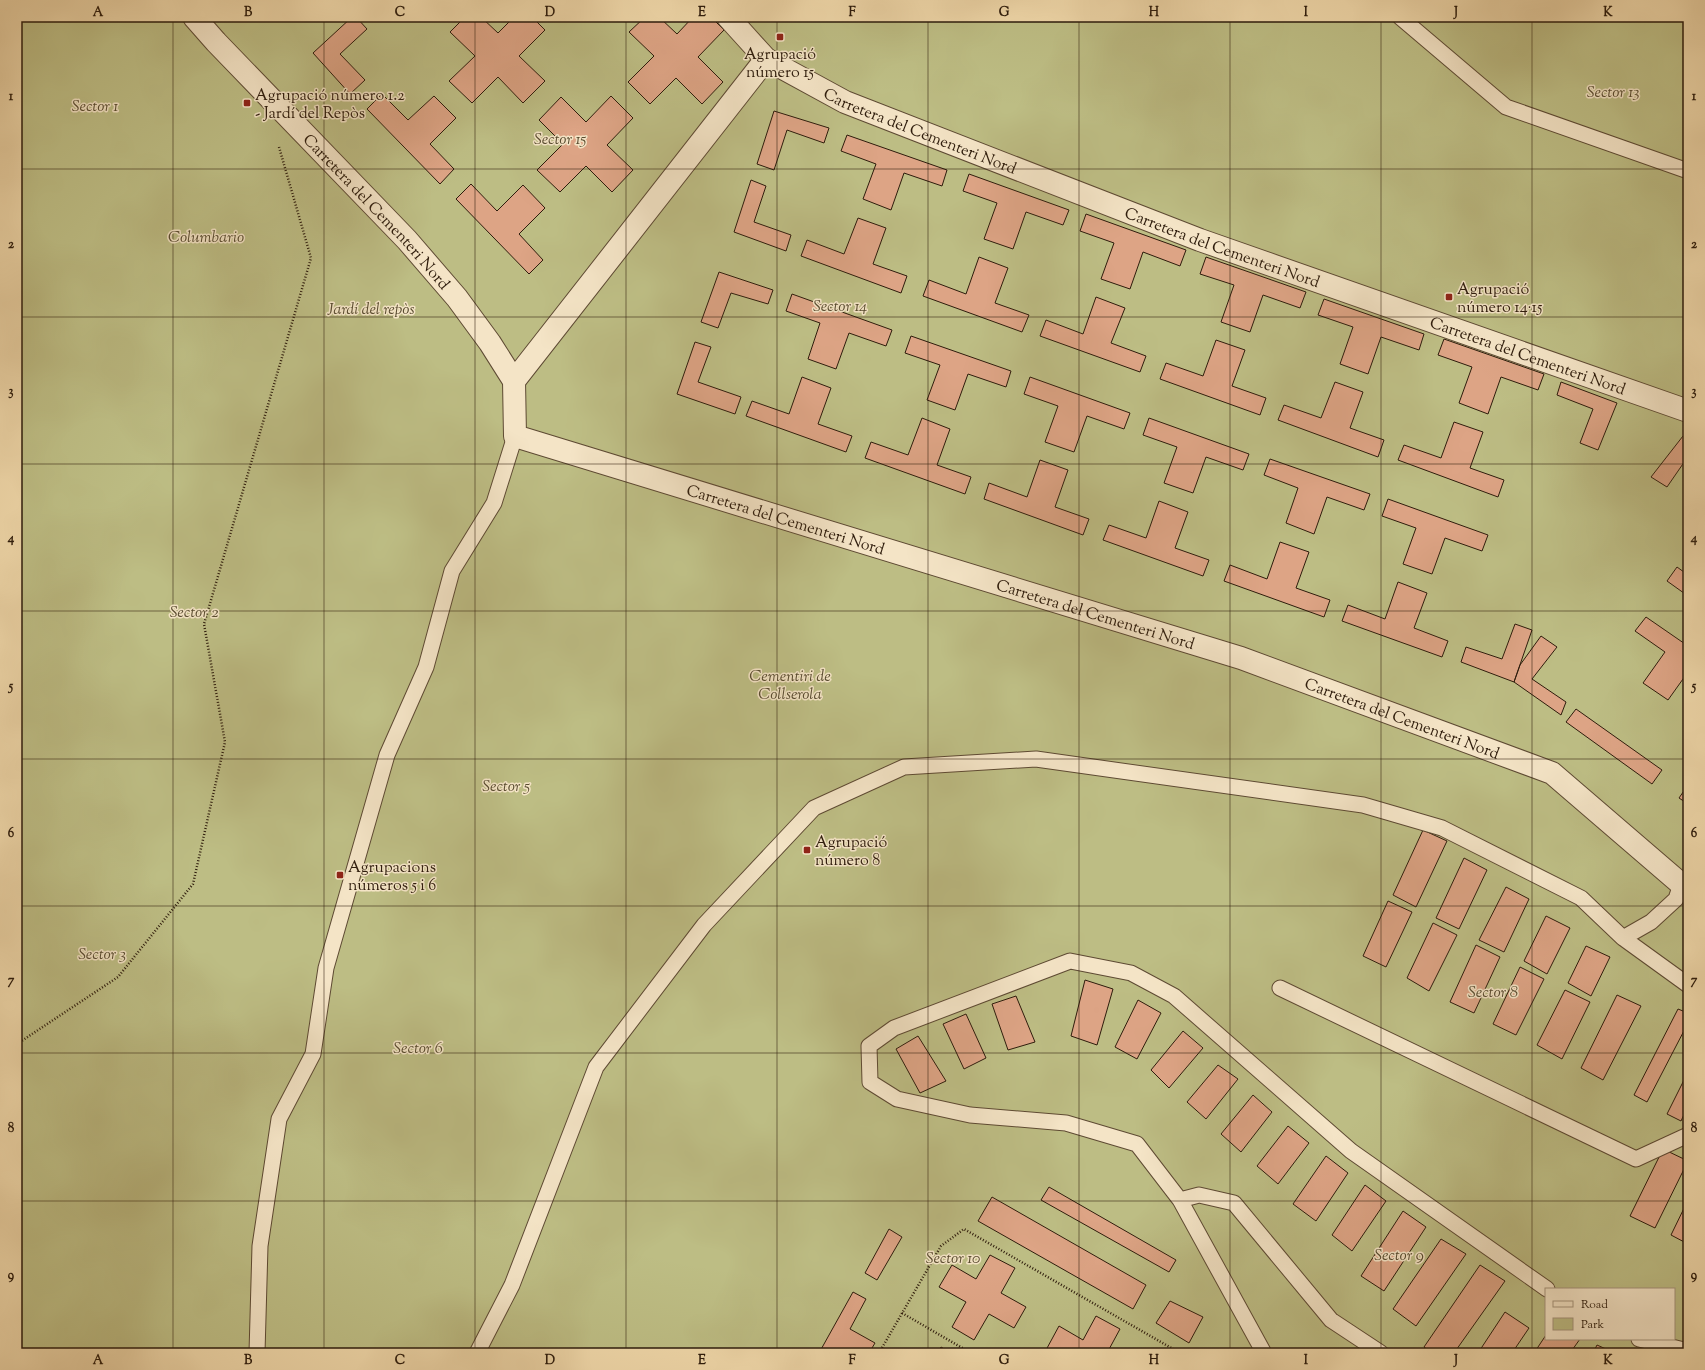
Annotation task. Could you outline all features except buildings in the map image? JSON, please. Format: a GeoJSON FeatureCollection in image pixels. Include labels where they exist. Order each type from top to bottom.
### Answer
{"type":"FeatureCollection","features":[{"type":"Feature","properties":{"kind":"street","name":"Carretera del Cementeri Nord"},"geometry":{"type":"LineString","coordinates":[[194,17],[216,42],[407,240],[457,298],[490,343],[514,381]]}},
{"type":"Feature","properties":{"kind":"street","name":"Carretera del Cementeri Nord"},"geometry":{"type":"LineString","coordinates":[[728,17],[766,59],[845,102],[1200,240],[1688,411]]}},
{"type":"Feature","properties":{"kind":"street"},"geometry":{"type":"LineString","coordinates":[[514,436],[514,381],[766,59]]}},
{"type":"Feature","properties":{"kind":"street","name":"Carretera del Cementeri Nord"},"geometry":{"type":"LineString","coordinates":[[514,436],[1241,658],[1552,773],[1685,887]]}},
{"type":"Feature","properties":{"kind":"lane"},"geometry":{"type":"LineString","coordinates":[[1400,17],[1506,107],[1688,171]]}},
{"type":"Feature","properties":{"kind":"lane"},"geometry":{"type":"LineString","coordinates":[[257,1353],[260,1246],[279,1119],[313,1054],[326,968],[387,755],[426,667],[452,571],[494,503],[514,436]]}},
{"type":"Feature","properties":{"kind":"lane"},"geometry":{"type":"LineString","coordinates":[[477,1353],[512,1286],[596,1067],[704,925],[814,808],[904,767],[1036,759],[1363,805],[1442,828],[1581,898],[1623,938],[1688,985]]}},
{"type":"Feature","properties":{"kind":"lane"},"geometry":{"type":"LineString","coordinates":[[1623,938],[1651,922],[1676,899],[1685,887]]}},
{"type":"Feature","properties":{"kind":"lane"},"geometry":{"type":"LineString","coordinates":[[1264,1353],[1180,1200],[1137,1144],[1066,1123],[970,1115],[897,1099],[870,1082],[869,1046],[894,1028],[1070,961],[1131,973],[1174,996],[1351,1151],[1546,1288]]}},
{"type":"Feature","properties":{"kind":"lane"},"geometry":{"type":"LineString","coordinates":[[1280,988],[1636,1159],[1688,1135]]}},
{"type":"Feature","properties":{"kind":"lane"},"geometry":{"type":"LineString","coordinates":[[1180,1200],[1199,1195],[1234,1203],[1331,1320],[1381,1353]]}},
{"type":"Feature","properties":{"kind":"lane"},"geometry":{"type":"LineString","coordinates":[[1643,1340],[1688,1350]]}},
{"type":"Feature","properties":{"kind":"path"},"geometry":{"type":"LineString","coordinates":[[17,1044],[118,977],[193,884],[225,742],[204,624],[311,258],[278,144]]}},
{"type":"Feature","properties":{"kind":"path"},"geometry":{"type":"LineString","coordinates":[[879,1353],[941,1246],[964,1230],[1180,1353]]}},
{"type":"Feature","properties":{"kind":"path"},"geometry":{"type":"LineString","coordinates":[[902,1313],[971,1353]]}},
{"type":"Feature","properties":{"kind":"green space","name":"Cementiri de Collserola"},"geometry":{"type":"Polygon","coordinates":[[[17,17],[1688,17],[1688,1353],[17,1353],[17,17]]]}},
{"type":"Feature","properties":{"kind":"place","name":"Agrupació número 15"},"geometry":{"type":"Point","coordinates":[780,37]}},
{"type":"Feature","properties":{"kind":"place","name":"Agrupació número 1.2 - Jardí del Repòs"},"geometry":{"type":"Point","coordinates":[247,103]}},
{"type":"Feature","properties":{"kind":"place","name":"Agrupació número 14·15"},"geometry":{"type":"Point","coordinates":[1449,297]}},
{"type":"Feature","properties":{"kind":"place","name":"Agrupació número 8"},"geometry":{"type":"Point","coordinates":[807,850]}},
{"type":"Feature","properties":{"kind":"place","name":"Agrupacions números 5 i 6"},"geometry":{"type":"Point","coordinates":[340,875]}},
{"type":"Feature","properties":{"kind":"park label","name":"Sector 13"},"geometry":{"type":"Point","coordinates":[1613,91]}},
{"type":"Feature","properties":{"kind":"park label","name":"Sector 1"},"geometry":{"type":"Point","coordinates":[95,105]}},
{"type":"Feature","properties":{"kind":"park label","name":"Sector 15"},"geometry":{"type":"Point","coordinates":[560,138]}},
{"type":"Feature","properties":{"kind":"park label","name":"Columbario"},"geometry":{"type":"Point","coordinates":[206,236]}},
{"type":"Feature","properties":{"kind":"park label","name":"Sector 14"},"geometry":{"type":"Point","coordinates":[840,305]}},
{"type":"Feature","properties":{"kind":"park label","name":"Jardí del repòs"},"geometry":{"type":"Point","coordinates":[371,308]}},
{"type":"Feature","properties":{"kind":"park label","name":"Sector 2"},"geometry":{"type":"Point","coordinates":[194,611]}},
{"type":"Feature","properties":{"kind":"park label","name":"Sector 5"},"geometry":{"type":"Point","coordinates":[506,785]}},
{"type":"Feature","properties":{"kind":"park label","name":"Sector 3"},"geometry":{"type":"Point","coordinates":[102,953]}},
{"type":"Feature","properties":{"kind":"park label","name":"Sector 8"},"geometry":{"type":"Point","coordinates":[1493,991]}},
{"type":"Feature","properties":{"kind":"park label","name":"Sector 6"},"geometry":{"type":"Point","coordinates":[418,1047]}},
{"type":"Feature","properties":{"kind":"park label","name":"Sector 9"},"geometry":{"type":"Point","coordinates":[1399,1254]}},
{"type":"Feature","properties":{"kind":"park label","name":"Sector 10"},"geometry":{"type":"Point","coordinates":[953,1257]}}]}
